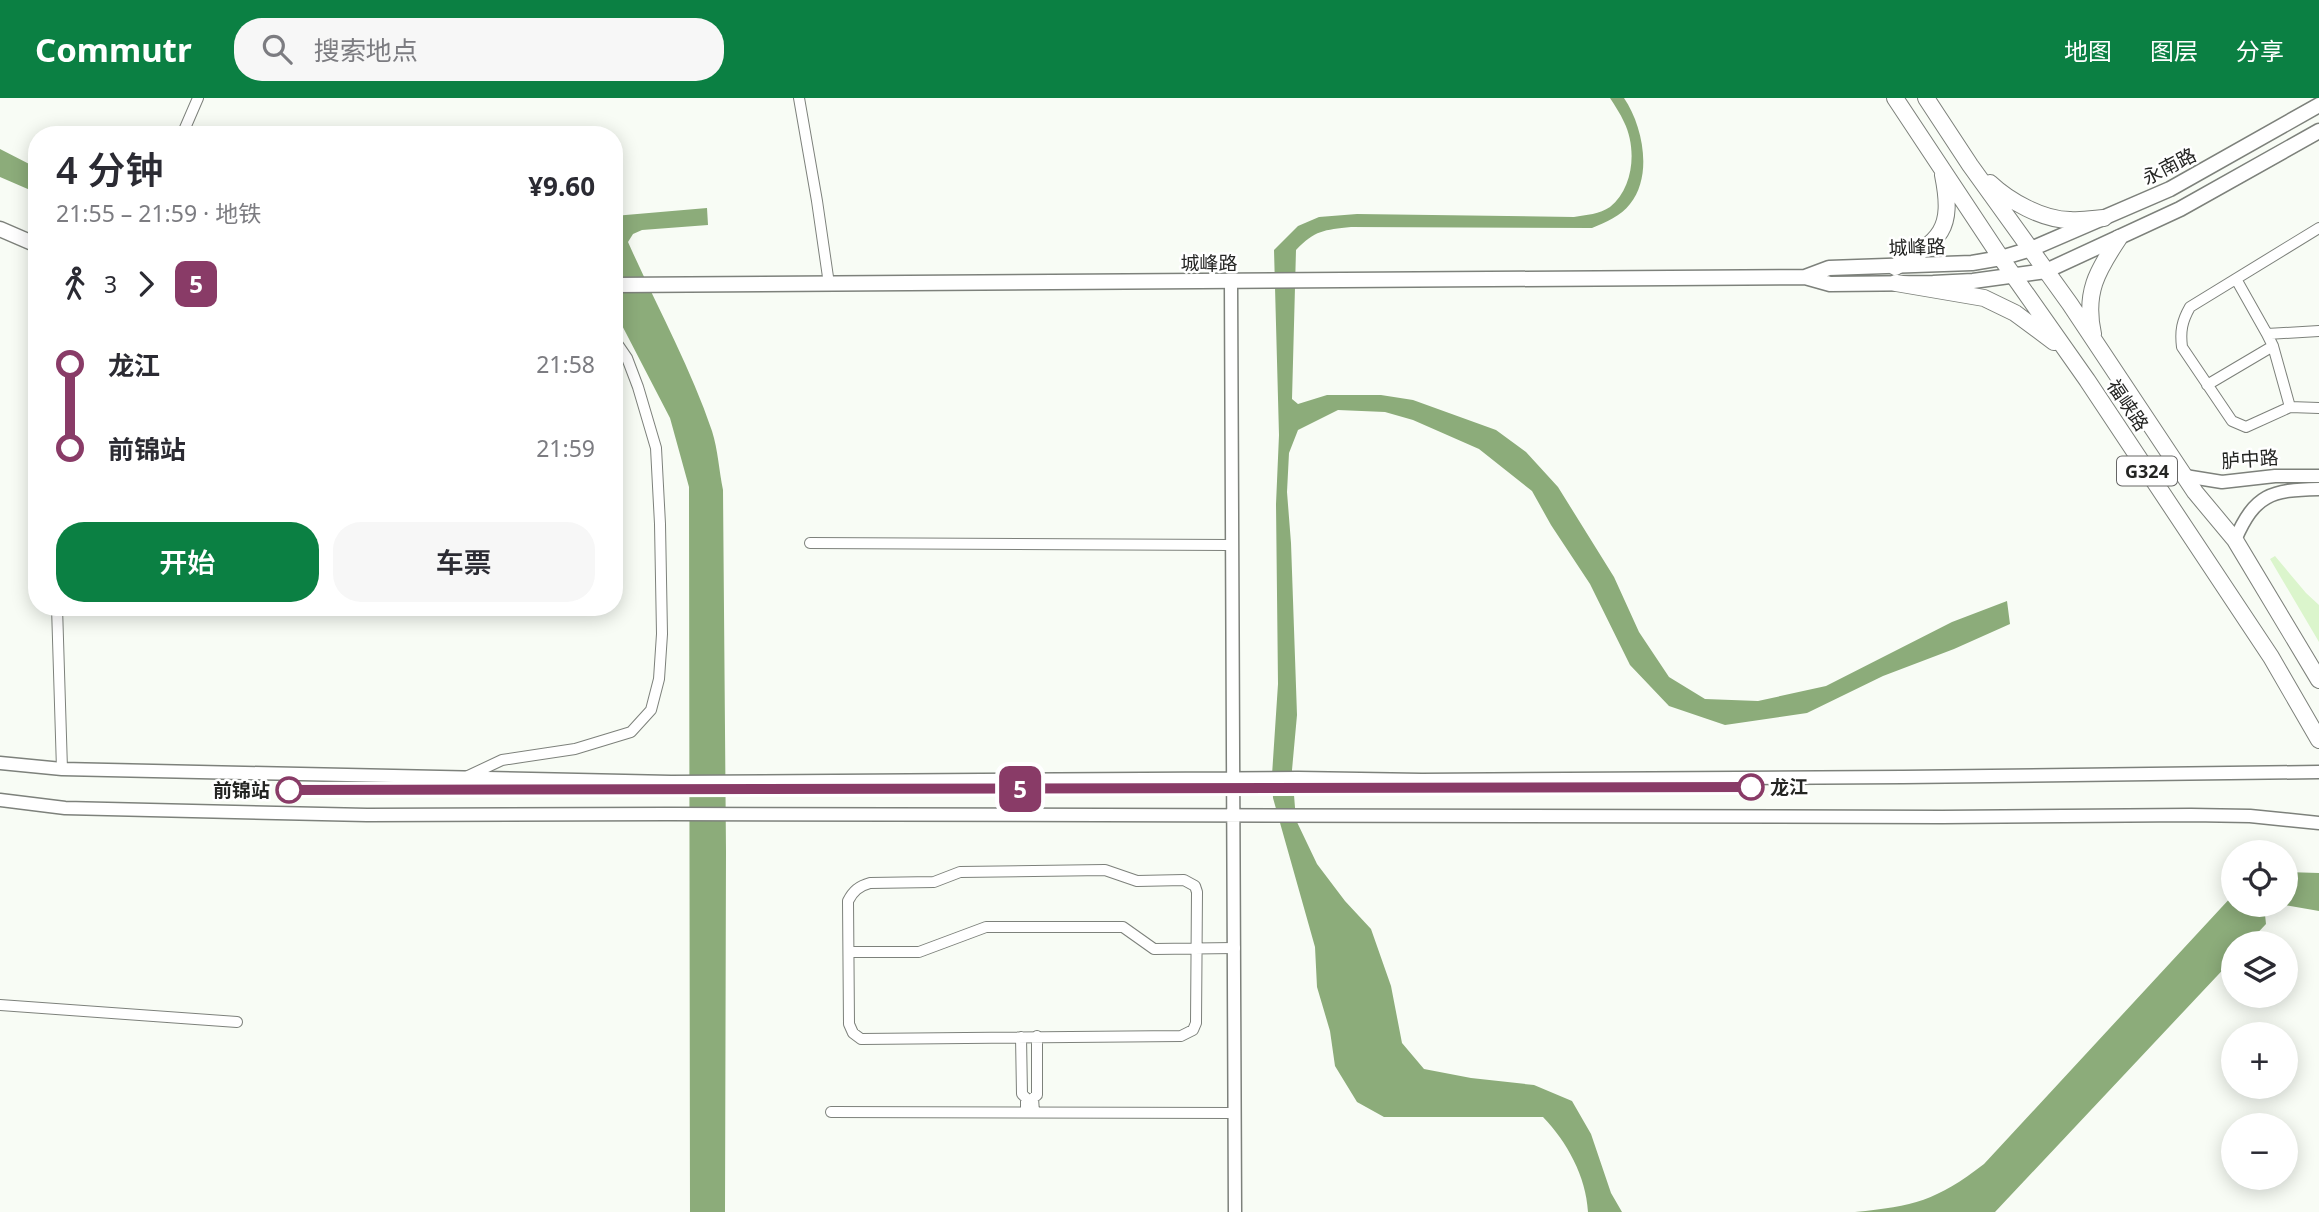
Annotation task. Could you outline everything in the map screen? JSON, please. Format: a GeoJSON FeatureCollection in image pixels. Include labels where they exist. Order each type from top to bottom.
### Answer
{"type":"FeatureCollection","features":[{"type":"Feature","properties":{"kind":"highway","name":"福峡路"},"geometry":{"type":"LineString","coordinates":[[1895,98],[2271,657],[2319,740]]}},
{"type":"Feature","properties":{"kind":"highway","name":"福峡路"},"geometry":{"type":"LineString","coordinates":[[1926,98],[2185,476],[2235,540],[2319,680]]}},
{"type":"Feature","properties":{"kind":"highway"},"geometry":{"type":"LineString","coordinates":[[1929,150],[1951,135]]}},
{"type":"Feature","properties":{"kind":"highway"},"geometry":{"type":"LineString","coordinates":[[1970,165],[1996,188],[2048,216],[2068,220],[2104,218]]}},
{"type":"Feature","properties":{"kind":"highway"},"geometry":{"type":"LineString","coordinates":[[1896,275],[1938,238],[1944,226],[1947,210],[1942,169]]}},
{"type":"Feature","properties":{"kind":"highway"},"geometry":{"type":"LineString","coordinates":[[2095,343],[2090,320],[2092,286],[2119,238]]}},
{"type":"Feature","properties":{"kind":"highway"},"geometry":{"type":"LineString","coordinates":[[1896,275],[1984,298],[2015,313],[2069,355]]}},
{"type":"Feature","properties":{"kind":"highway"},"geometry":{"type":"LineString","coordinates":[[2087,380],[2110,365]]}},
{"type":"Feature","properties":{"kind":"main road","name":"永南路"},"geometry":{"type":"LineString","coordinates":[[2031,249],[2170,189],[2319,105]]}},
{"type":"Feature","properties":{"kind":"main road","name":"城峰路"},"geometry":{"type":"LineString","coordinates":[[623,285],[1805,277],[1829,268],[1896,275],[1933,283],[1973,281],[2046,271],[2180,209],[2319,131]]}},
{"type":"Feature","properties":{"kind":"main road"},"geometry":{"type":"LineString","coordinates":[[0,229],[28,241]]}},
{"type":"Feature","properties":{"kind":"main road","name":"城峰路"},"geometry":{"type":"LineString","coordinates":[[1896,275],[1932,266],[2001,258],[2031,249]]}},
{"type":"Feature","properties":{"kind":"main road"},"geometry":{"type":"LineString","coordinates":[[1932,266],[1933,283]]}},
{"type":"Feature","properties":{"kind":"street"},"geometry":{"type":"LineString","coordinates":[[186,126],[198,98]]}},
{"type":"Feature","properties":{"kind":"street"},"geometry":{"type":"LineString","coordinates":[[799,98],[829,284]]}},
{"type":"Feature","properties":{"kind":"street"},"geometry":{"type":"LineString","coordinates":[[2319,228],[2189,307],[2180,334],[2182,347],[2232,421],[2246,427],[2290,407],[2319,408]]}},
{"type":"Feature","properties":{"kind":"street"},"geometry":{"type":"LineString","coordinates":[[2236,279],[2273,346],[2290,407]]}},
{"type":"Feature","properties":{"kind":"street"},"geometry":{"type":"LineString","coordinates":[[1231,282],[1230,545],[1235,1212]]}},
{"type":"Feature","properties":{"kind":"street"},"geometry":{"type":"LineString","coordinates":[[2267,334],[2319,331]]}},
{"type":"Feature","properties":{"kind":"street"},"geometry":{"type":"LineString","coordinates":[[2207,384],[2273,346]]}},
{"type":"Feature","properties":{"kind":"street"},"geometry":{"type":"LineString","coordinates":[[466,777],[502,760],[575,749],[631,732],[651,710],[659,679],[662,634],[656,448],[638,387],[623,353]]}},
{"type":"Feature","properties":{"kind":"street","name":"胪中路"},"geometry":{"type":"LineString","coordinates":[[2185,476],[2222,482],[2274,476],[2319,476]]}},
{"type":"Feature","properties":{"kind":"street","name":"胪中路"},"geometry":{"type":"LineString","coordinates":[[2235,540],[2245,517],[2256,503],[2284,491],[2319,489]]}},
{"type":"Feature","properties":{"kind":"street"},"geometry":{"type":"LineString","coordinates":[[810,543],[1230,545]]}},
{"type":"Feature","properties":{"kind":"street"},"geometry":{"type":"LineString","coordinates":[[57,616],[62,769]]}},
{"type":"Feature","properties":{"kind":"street"},"geometry":{"type":"LineString","coordinates":[[0,763],[62,769],[671,782],[1232,778],[1491,780],[2319,772]]}},
{"type":"Feature","properties":{"kind":"street"},"geometry":{"type":"LineString","coordinates":[[0,800],[65,808],[354,815],[2191,815],[2250,816],[2319,823]]}},
{"type":"Feature","properties":{"kind":"street"},"geometry":{"type":"LineString","coordinates":[[1105,870],[1137,880],[1191,882],[1197,892],[1197,948],[1196,1023],[1194,1030],[1181,1036],[861,1040],[853,1033],[849,1024],[848,901],[852,893],[870,883],[934,882],[960,872],[1105,870]]}},
{"type":"Feature","properties":{"kind":"street"},"geometry":{"type":"LineString","coordinates":[[849,952],[919,952],[986,927],[1123,927],[1154,949],[1235,948]]}},
{"type":"Feature","properties":{"kind":"street"},"geometry":{"type":"LineString","coordinates":[[0,1005],[237,1022]]}},
{"type":"Feature","properties":{"kind":"street"},"geometry":{"type":"LineString","coordinates":[[1030,1112],[1033,1098],[1037,1095],[1037,1036]]}},
{"type":"Feature","properties":{"kind":"street"},"geometry":{"type":"LineString","coordinates":[[1021,1037],[1022,1094],[1030,1112]]}},
{"type":"Feature","properties":{"kind":"street"},"geometry":{"type":"LineString","coordinates":[[831,1112],[1235,1113]]}},
{"type":"Feature","properties":{"kind":"shaded area"},"geometry":{"type":"Polygon","coordinates":[[[1610,98],[1624,98],[1631,109],[1640,136],[1643,166],[1637,193],[1630,204],[1603,223],[1592,228],[1351,227],[1320,232],[1303,243],[1296,250],[1292,399],[1298,404],[1327,395],[1381,395],[1413,400],[1496,430],[1526,452],[1558,487],[1614,577],[1639,632],[1669,677],[1705,699],[1758,701],[1826,686],[1952,622],[2007,601],[2010,624],[1883,676],[1807,713],[1725,725],[1669,706],[1630,665],[1590,584],[1532,491],[1479,449],[1413,420],[1385,412],[1338,410],[1298,430],[1289,453],[1287,492],[1297,715],[1292,770],[1296,820],[1317,864],[1345,901],[1371,929],[1391,986],[1402,1043],[1424,1069],[1471,1078],[1534,1085],[1572,1101],[1591,1134],[1611,1193],[1622,1212],[1588,1212],[1583,1185],[1574,1160],[1543,1117],[1384,1117],[1357,1102],[1335,1066],[1330,1031],[1317,987],[1315,947],[1273,798],[1278,684],[1276,504],[1279,435],[1274,250],[1298,226],[1319,217],[1357,214],[1574,217],[1606,209],[1618,199],[1624,189],[1632,155],[1628,132],[1610,98]]]}},
{"type":"Feature","properties":{"kind":"shaded area"},"geometry":{"type":"Polygon","coordinates":[[[0,149],[28,163],[28,189],[0,177],[0,149]]]}},
{"type":"Feature","properties":{"kind":"shaded area"},"geometry":{"type":"Polygon","coordinates":[[[707,208],[708,225],[642,230],[633,234],[628,242],[703,407],[714,438],[723,490],[725,1212],[690,1212],[689,487],[670,418],[623,327],[623,215],[707,208]]]}},
{"type":"Feature","properties":{"kind":"shaded area"},"geometry":{"type":"Polygon","coordinates":[[[2275,556],[2319,605],[2319,642],[2270,559],[2275,556]]]}},
{"type":"Feature","properties":{"kind":"shaded area"},"geometry":{"type":"Polygon","coordinates":[[[2298,872],[2319,873],[2319,911],[2298,907],[2298,872]]]}},
{"type":"Feature","properties":{"kind":"shaded area"},"geometry":{"type":"Polygon","coordinates":[[[2221,908],[2221,917],[2265,917],[2266,924],[2259,931],[2221,931],[2221,972],[1995,1212],[1855,1212],[1924,1200],[1952,1186],[1984,1164],[2221,908]]]}},
{"type":"Feature","properties":{"kind":"metro line","name":"5"},"geometry":{"type":"LineString","coordinates":[[289,790],[1751,787]]}},
{"type":"Feature","properties":{"kind":"place","name":"龙江"},"geometry":{"type":"Point","coordinates":[1751,787]}},
{"type":"Feature","properties":{"kind":"place","name":"前锦站"},"geometry":{"type":"Point","coordinates":[289,790]}}]}
